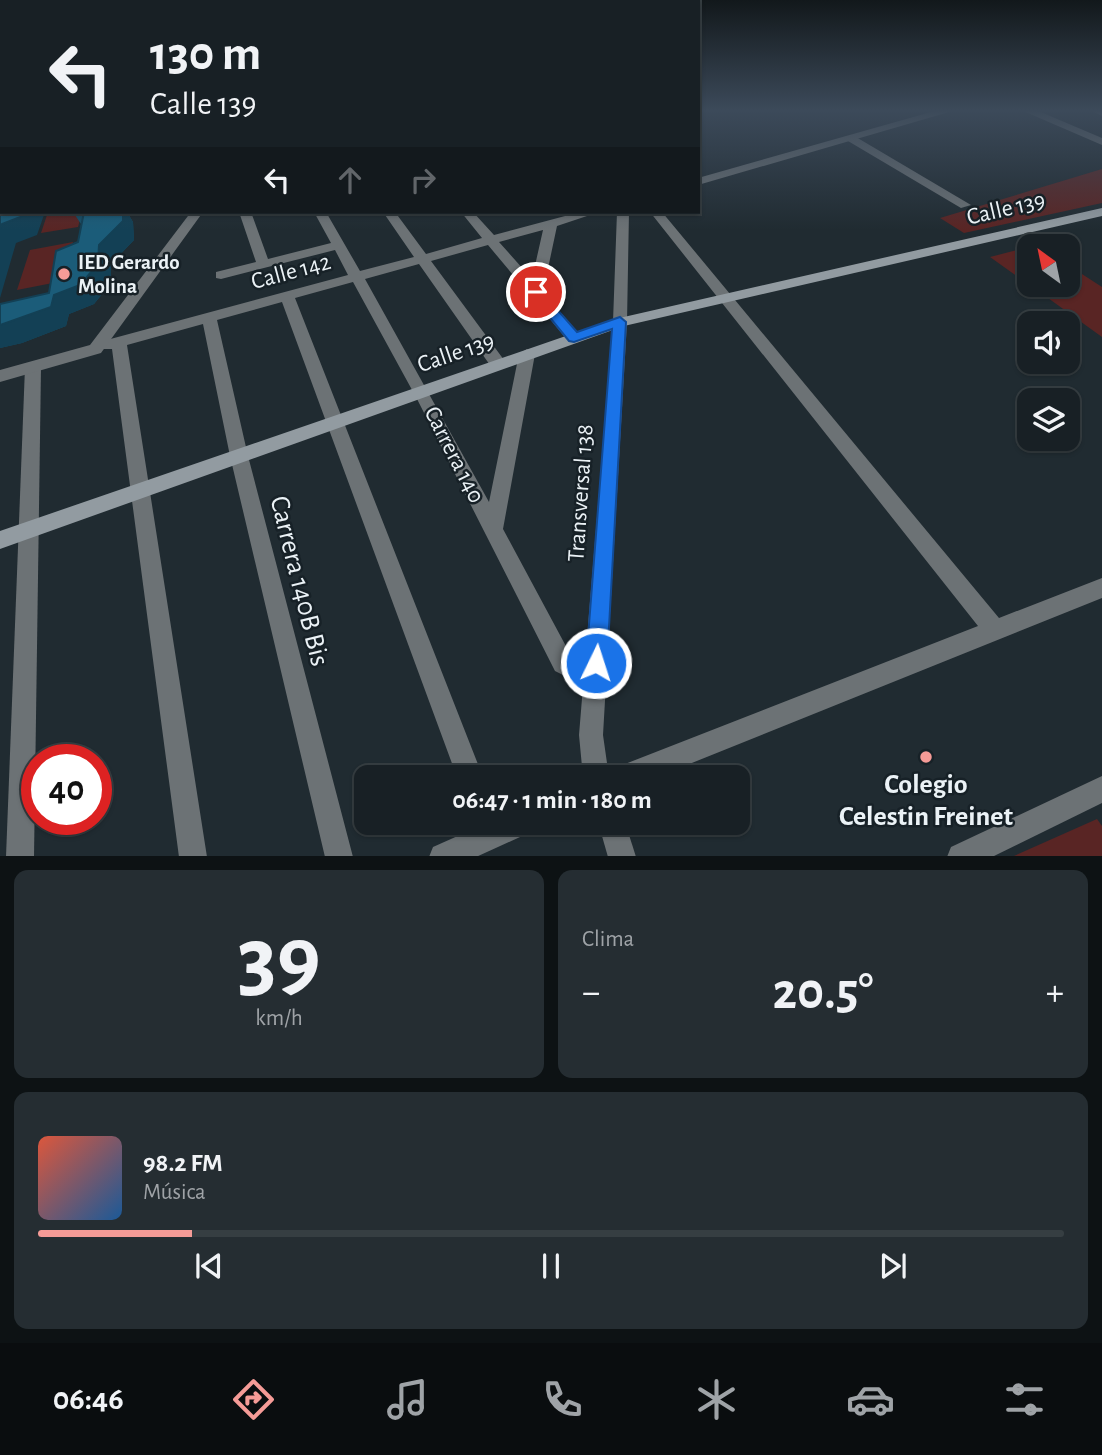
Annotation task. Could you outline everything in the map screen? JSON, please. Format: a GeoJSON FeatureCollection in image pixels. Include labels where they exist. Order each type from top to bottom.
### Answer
{"type":"FeatureCollection","features":[{"type":"Feature","properties":{"kind":"main road","name":"Calle 139"},"geometry":{"type":"LineString","coordinates":[[0,540],[620,322],[1102,212]]}},
{"type":"Feature","properties":{"kind":"street"},"geometry":{"type":"LineString","coordinates":[[700,181],[813,150]]}},
{"type":"Feature","properties":{"kind":"street"},"geometry":{"type":"LineString","coordinates":[[871,150],[965,205]]}},
{"type":"Feature","properties":{"kind":"street"},"geometry":{"type":"LineString","coordinates":[[95,349],[196,214]]}},
{"type":"Feature","properties":{"kind":"street"},"geometry":{"type":"LineString","coordinates":[[246,214],[263,264]]}},
{"type":"Feature","properties":{"kind":"street","name":"Carrera 140"},"geometry":{"type":"LineString","coordinates":[[321,214],[421,392],[563,663]]}},
{"type":"Feature","properties":{"kind":"street"},"geometry":{"type":"LineString","coordinates":[[390,214],[498,364]]}},
{"type":"Feature","properties":{"kind":"street"},"geometry":{"type":"LineString","coordinates":[[469,214],[574,338]]}},
{"type":"Feature","properties":{"kind":"street","name":"Calle 142"},"geometry":{"type":"LineString","coordinates":[[0,376],[585,214]]}},
{"type":"Feature","properties":{"kind":"street","name":"Transversal 138"},"geometry":{"type":"LineString","coordinates":[[594,765],[590,735],[620,322],[624,214]]}},
{"type":"Feature","properties":{"kind":"street"},"geometry":{"type":"LineString","coordinates":[[658,214],[995,630]]}},
{"type":"Feature","properties":{"kind":"street"},"geometry":{"type":"LineString","coordinates":[[536,292],[551,223]]}},
{"type":"Feature","properties":{"kind":"street"},"geometry":{"type":"LineString","coordinates":[[221,275],[339,245]]}},
{"type":"Feature","properties":{"kind":"street"},"geometry":{"type":"LineString","coordinates":[[287,296],[465,765]]}},
{"type":"Feature","properties":{"kind":"street","name":"Carrera 140B Bis"},"geometry":{"type":"LineString","coordinates":[[209,318],[239,456],[339,856]]}},
{"type":"Feature","properties":{"kind":"street"},"geometry":{"type":"LineString","coordinates":[[119,343],[193,856]]}},
{"type":"Feature","properties":{"kind":"street"},"geometry":{"type":"LineString","coordinates":[[493,531],[527,354]]}},
{"type":"Feature","properties":{"kind":"street"},"geometry":{"type":"LineString","coordinates":[[20,856],[33,367]]}},
{"type":"Feature","properties":{"kind":"street"},"geometry":{"type":"LineString","coordinates":[[655,765],[1102,588]]}},
{"type":"Feature","properties":{"kind":"street"},"geometry":{"type":"LineString","coordinates":[[961,856],[1102,789]]}},
{"type":"Feature","properties":{"kind":"street"},"geometry":{"type":"LineString","coordinates":[[443,856],[479,835]]}},
{"type":"Feature","properties":{"kind":"street"},"geometry":{"type":"LineString","coordinates":[[615,835],[622,856]]}},
{"type":"Feature","properties":{"kind":"shaded area"},"geometry":{"type":"Polygon","coordinates":[[[1102,169],[1102,203],[964,233],[940,218],[1102,169]]]}},
{"type":"Feature","properties":{"kind":"shaded area"},"geometry":{"type":"Polygon","coordinates":[[[47,214],[81,214],[78,227],[41,233],[47,214]]]}},
{"type":"Feature","properties":{"kind":"shaded area"},"geometry":{"type":"Polygon","coordinates":[[[73,242],[63,281],[17,290],[30,250],[73,242]]]}},
{"type":"Feature","properties":{"kind":"shaded area"},"geometry":{"type":"Polygon","coordinates":[[[1017,250],[1017,276],[990,257],[1017,250]]]}},
{"type":"Feature","properties":{"kind":"shaded area"},"geometry":{"type":"Polygon","coordinates":[[[1080,273],[1102,287],[1102,337],[1080,321],[1080,311],[1066,311],[1048,298],[1080,298],[1080,273]]]}},
{"type":"Feature","properties":{"kind":"shaded area"},"geometry":{"type":"Polygon","coordinates":[[[1097,819],[1102,826],[1102,856],[1014,856],[1097,819]]]}},
{"type":"Feature","properties":{"kind":"building"},"geometry":{"type":"Polygon","coordinates":[[[0,214],[24,214],[2,224],[0,229],[0,214]]]}},
{"type":"Feature","properties":{"kind":"building"},"geometry":{"type":"Polygon","coordinates":[[[84,214],[123,214],[123,221],[99,245],[98,264],[80,285],[54,295],[51,307],[0,325],[0,304],[49,293],[56,251],[78,242],[84,214]]]}},
{"type":"Feature","properties":{"kind":"place","name":"IED Gerardo Molina"},"geometry":{"type":"Point","coordinates":[64,274]}},
{"type":"Feature","properties":{"kind":"place","name":"Colegio Celestin Freinet"},"geometry":{"type":"Point","coordinates":[926,757]}},
{"type":"Feature","properties":{"kind":"route"},"geometry":{"type":"LineString","coordinates":[[536,292],[574,338],[620,322],[596,663]]}}]}
